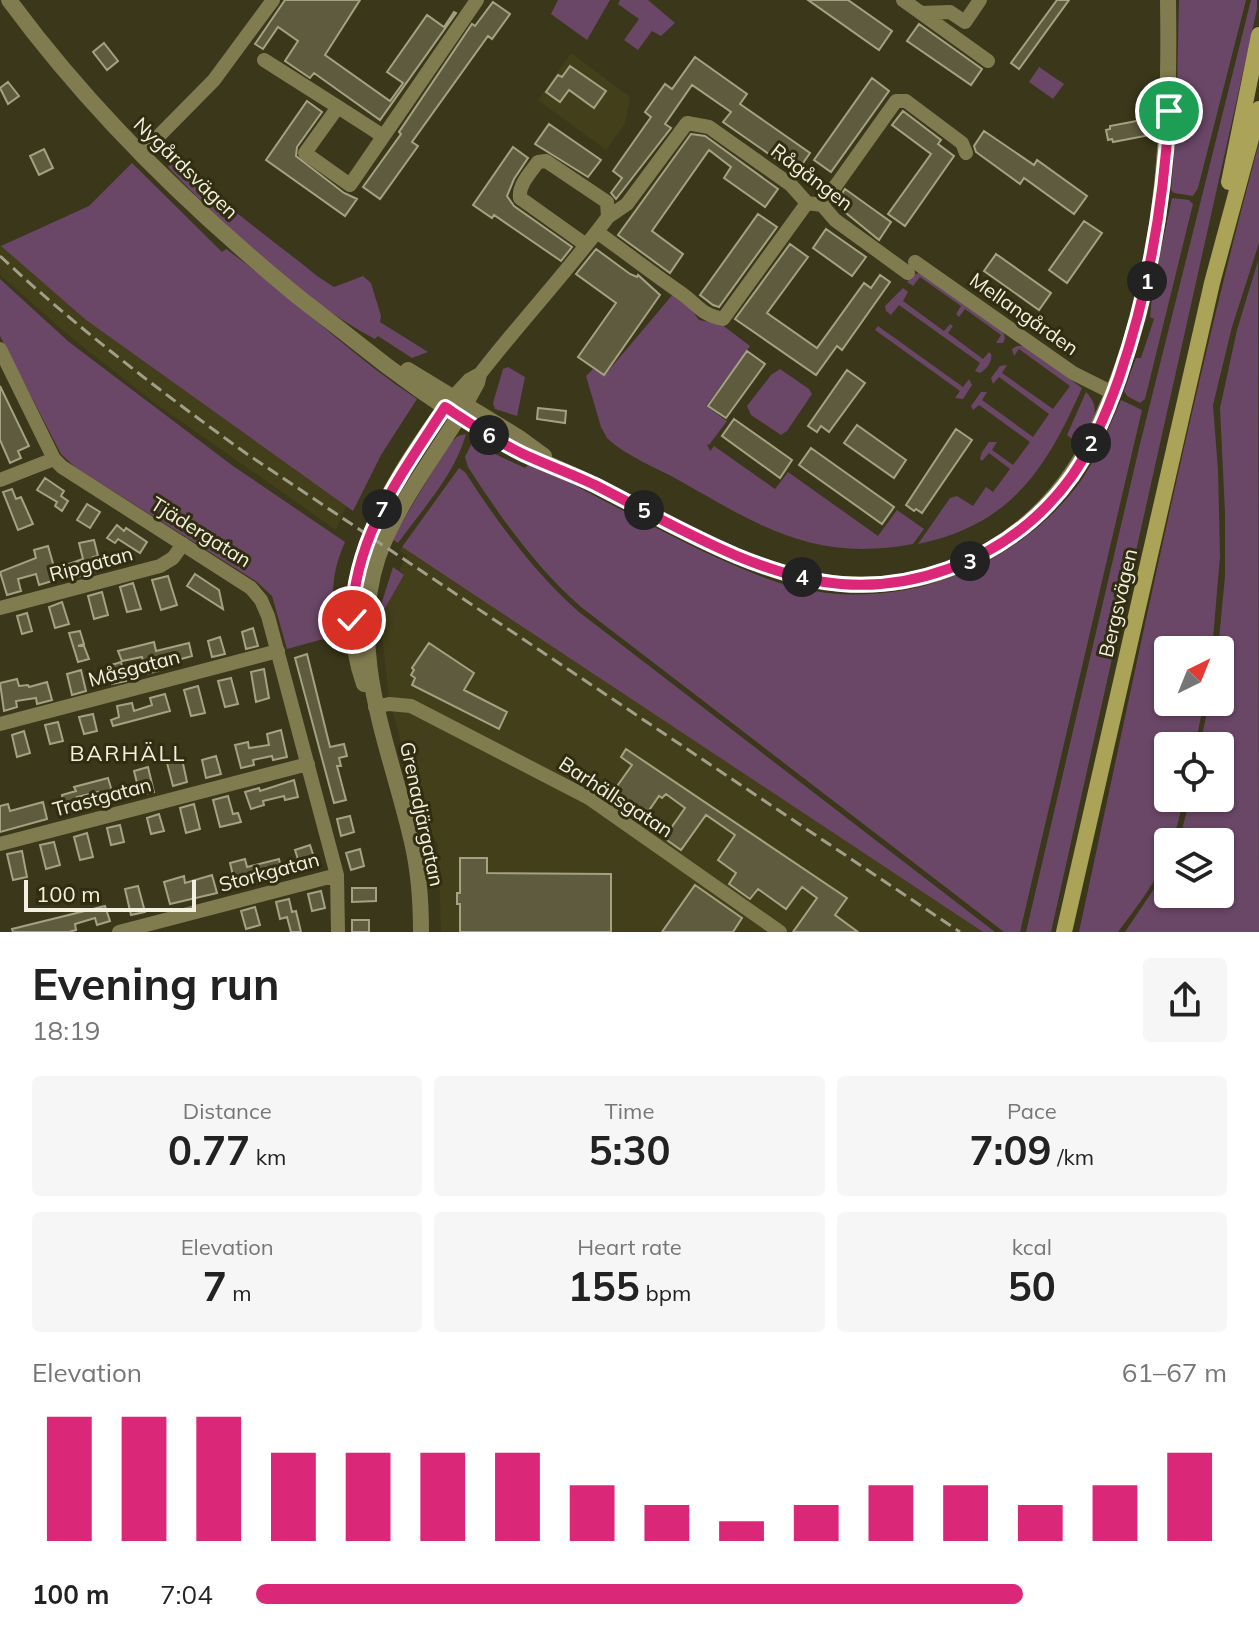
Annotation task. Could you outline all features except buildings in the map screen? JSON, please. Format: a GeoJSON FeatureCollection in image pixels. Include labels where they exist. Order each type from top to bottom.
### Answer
{"type":"FeatureCollection","features":[{"type":"Feature","properties":{"kind":"main road","name":"Bergsvägen"},"geometry":{"type":"LineString","coordinates":[[1212,283],[1259,35]]}},
{"type":"Feature","properties":{"kind":"main road","name":"Bergsvägen"},"geometry":{"type":"LineString","coordinates":[[1064,932],[1212,283],[1259,109]]}},
{"type":"Feature","properties":{"kind":"street","name":"Nygårdsvägen"},"geometry":{"type":"LineString","coordinates":[[9,0],[72,79],[141,154],[229,239],[357,342],[378,351],[456,406],[518,437],[561,468],[703,539],[775,570],[843,584],[909,581],[969,562],[1018,532],[1040,513],[1073,475],[1086,454],[1113,393],[1135,329],[1157,235],[1168,126],[1168,0]]}},
{"type":"Feature","properties":{"kind":"street"},"geometry":{"type":"LineString","coordinates":[[141,154],[214,80],[273,0]]}},
{"type":"Feature","properties":{"kind":"street"},"geometry":{"type":"LineString","coordinates":[[338,107],[305,153],[350,185],[477,0]]}},
{"type":"Feature","properties":{"kind":"street"},"geometry":{"type":"LineString","coordinates":[[903,0],[988,61]]}},
{"type":"Feature","properties":{"kind":"street"},"geometry":{"type":"LineString","coordinates":[[921,13],[951,6],[965,22],[980,0]]}},
{"type":"Feature","properties":{"kind":"street"},"geometry":{"type":"LineString","coordinates":[[264,60],[383,136]]}},
{"type":"Feature","properties":{"kind":"street"},"geometry":{"type":"LineString","coordinates":[[597,232],[686,296],[698,310],[707,316],[723,319],[896,101],[906,101],[962,143],[966,153]]}},
{"type":"Feature","properties":{"kind":"street","name":"Rågången"},"geometry":{"type":"LineString","coordinates":[[608,217],[627,204],[687,123],[709,127],[835,220],[912,268]]}},
{"type":"Feature","properties":{"kind":"street"},"geometry":{"type":"LineString","coordinates":[[456,406],[478,383],[480,374],[597,232],[608,217],[607,202],[546,161],[538,162],[523,183],[520,198],[586,245]]}},
{"type":"Feature","properties":{"kind":"street","name":"Mellangården"},"geometry":{"type":"LineString","coordinates":[[912,268],[1073,373],[1113,393]]}},
{"type":"Feature","properties":{"kind":"street","name":"Tjädergatan"},"geometry":{"type":"LineString","coordinates":[[0,349],[54,459],[256,593],[265,607],[337,875],[338,932]]}},
{"type":"Feature","properties":{"kind":"street","name":"Grenadjärgatan"},"geometry":{"type":"LineString","coordinates":[[421,932],[415,853],[375,707],[367,612],[374,571],[392,525],[456,406]]}},
{"type":"Feature","properties":{"kind":"street"},"geometry":{"type":"LineString","coordinates":[[0,480],[54,459]]}},
{"type":"Feature","properties":{"kind":"street","name":"Ripgatan"},"geometry":{"type":"LineString","coordinates":[[0,608],[160,566],[173,558],[183,544]]}},
{"type":"Feature","properties":{"kind":"street","name":"Måsgatan"},"geometry":{"type":"LineString","coordinates":[[0,724],[278,651]]}},
{"type":"Feature","properties":{"kind":"street","name":"Barhällsgatan"},"geometry":{"type":"LineString","coordinates":[[375,707],[389,704],[411,706],[589,798],[780,932]]}},
{"type":"Feature","properties":{"kind":"street","name":"Trastgatan"},"geometry":{"type":"LineString","coordinates":[[0,844],[308,764]]}},
{"type":"Feature","properties":{"kind":"street","name":"Storkgatan"},"geometry":{"type":"LineString","coordinates":[[119,932],[337,875]]}},
{"type":"Feature","properties":{"kind":"shaded area"},"geometry":{"type":"Polygon","coordinates":[[[558,0],[610,0],[587,40],[551,14],[558,0]]]}},
{"type":"Feature","properties":{"kind":"shaded area"},"geometry":{"type":"Polygon","coordinates":[[[620,0],[648,0],[675,23],[661,36],[652,31],[638,50],[624,40],[639,19],[618,4],[620,0]]]}},
{"type":"Feature","properties":{"kind":"shaded area"},"geometry":{"type":"Polygon","coordinates":[[[1179,0],[1246,0],[1198,188],[1193,196],[1171,190],[1176,133],[1179,0]]]}},
{"type":"Feature","properties":{"kind":"shaded area"},"geometry":{"type":"Polygon","coordinates":[[[1251,0],[1257,0],[1257,9],[1051,932],[1026,932],[1140,444],[1251,0]]]}},
{"type":"Feature","properties":{"kind":"shaded area"},"geometry":{"type":"Polygon","coordinates":[[[571,53],[630,97],[625,124],[606,150],[538,100],[571,53]]]}},
{"type":"Feature","properties":{"kind":"shaded area"},"geometry":{"type":"Polygon","coordinates":[[[1039,67],[1064,84],[1053,99],[1029,82],[1039,67]]]}},
{"type":"Feature","properties":{"kind":"shaded area"},"geometry":{"type":"Polygon","coordinates":[[[1259,143],[1259,243],[1232,327],[1213,405],[1220,556],[1213,636],[1154,636],[1154,716],[1201,716],[1198,732],[1154,732],[1154,812],[1180,812],[1176,828],[1154,828],[1154,879],[1118,932],[1079,932],[1186,438],[1259,143]]]}},
{"type":"Feature","properties":{"kind":"shaded area"},"geometry":{"type":"Polygon","coordinates":[[[171,145],[220,198],[317,276],[334,287],[363,276],[371,283],[380,322],[428,352],[412,358],[378,336],[375,339],[347,323],[292,284],[239,238],[168,167],[170,164],[165,154],[171,145]]]}},
{"type":"Feature","properties":{"kind":"shaded area"},"geometry":{"type":"Polygon","coordinates":[[[132,163],[222,252],[226,249],[250,267],[417,399],[381,455],[353,511],[86,320],[1,246],[89,206],[132,163]]]}},
{"type":"Feature","properties":{"kind":"shaded area"},"geometry":{"type":"Polygon","coordinates":[[[1172,198],[1189,200],[1193,204],[1145,399],[1140,403],[1124,391],[1136,358],[1141,358],[1154,319],[1150,317],[1153,288],[1172,198]]]}},
{"type":"Feature","properties":{"kind":"shaded area"},"geometry":{"type":"Polygon","coordinates":[[[0,245],[86,320],[346,506],[336,530],[156,404],[73,339],[0,275],[0,245]]]}},
{"type":"Feature","properties":{"kind":"shaded area"},"geometry":{"type":"Polygon","coordinates":[[[1258,261],[1259,932],[1125,932],[1154,889],[1154,908],[1234,908],[1234,828],[1182,828],[1186,812],[1234,812],[1234,732],[1203,732],[1206,716],[1234,716],[1234,636],[1219,636],[1225,576],[1220,408],[1237,330],[1258,261]]]}},
{"type":"Feature","properties":{"kind":"shaded area"},"geometry":{"type":"Polygon","coordinates":[[[919,273],[1003,331],[1003,343],[996,343],[1001,335],[965,309],[959,317],[956,314],[961,306],[920,277],[913,286],[907,282],[912,275],[919,273]]]}},
{"type":"Feature","properties":{"kind":"shaded area"},"geometry":{"type":"Polygon","coordinates":[[[0,279],[69,342],[233,466],[345,542],[333,588],[338,635],[287,649],[272,596],[257,582],[75,467],[61,454],[0,336],[0,279]]]}},
{"type":"Feature","properties":{"kind":"shaded area"},"geometry":{"type":"Polygon","coordinates":[[[903,288],[908,292],[903,301],[944,331],[950,324],[953,326],[948,333],[983,359],[989,352],[991,354],[985,370],[980,373],[975,371],[980,363],[899,305],[891,315],[886,311],[885,306],[903,288]]]}},
{"type":"Feature","properties":{"kind":"shaded area"},"geometry":{"type":"Polygon","coordinates":[[[674,293],[686,302],[699,320],[721,324],[750,346],[706,406],[727,421],[707,444],[710,451],[714,446],[775,489],[788,472],[878,536],[897,510],[924,529],[913,544],[847,548],[791,537],[738,514],[633,457],[607,438],[586,376],[593,369],[604,376],[674,293]]]}},
{"type":"Feature","properties":{"kind":"shaded area"},"geometry":{"type":"Polygon","coordinates":[[[878,326],[963,387],[969,379],[972,385],[963,399],[955,398],[960,391],[875,330],[878,326]]]}},
{"type":"Feature","properties":{"kind":"shaded area"},"geometry":{"type":"Polygon","coordinates":[[[1024,346],[1082,388],[1068,417],[1039,468],[1001,508],[978,523],[918,544],[950,498],[957,496],[973,506],[986,487],[993,492],[1010,469],[989,453],[982,461],[980,459],[989,442],[997,442],[992,450],[1013,465],[1030,442],[979,405],[973,410],[971,406],[981,392],[987,392],[982,400],[1033,437],[1049,414],[999,377],[993,384],[991,378],[1000,366],[1007,365],[1002,373],[1053,409],[1070,386],[1019,349],[1014,356],[1012,349],[1024,346]]]}},
{"type":"Feature","properties":{"kind":"shaded area"},"geometry":{"type":"Polygon","coordinates":[[[508,367],[525,377],[517,416],[495,409],[493,403],[503,369],[508,367]]]}},
{"type":"Feature","properties":{"kind":"shaded area"},"geometry":{"type":"Polygon","coordinates":[[[780,369],[812,394],[781,435],[751,415],[747,406],[771,375],[780,369]]]}},
{"type":"Feature","properties":{"kind":"shaded area"},"geometry":{"type":"Polygon","coordinates":[[[1086,392],[1095,412],[1078,443],[1067,435],[1086,392]]]}},
{"type":"Feature","properties":{"kind":"shaded area"},"geometry":{"type":"Polygon","coordinates":[[[1121,400],[1142,410],[1020,932],[1004,932],[581,607],[520,541],[468,467],[465,457],[474,439],[497,455],[525,468],[528,465],[547,471],[686,543],[771,580],[811,591],[852,595],[893,592],[933,583],[971,569],[1007,549],[1040,525],[1069,496],[1085,474],[1121,400]]]}},
{"type":"Feature","properties":{"kind":"shaded area"},"geometry":{"type":"Polygon","coordinates":[[[466,434],[446,477],[398,543],[392,539],[449,444],[466,434]]]}},
{"type":"Feature","properties":{"kind":"shaded area"},"geometry":{"type":"Polygon","coordinates":[[[459,468],[531,563],[579,612],[995,932],[983,932],[402,547],[459,468]]]}},
{"type":"Feature","properties":{"kind":"shaded area"},"geometry":{"type":"Polygon","coordinates":[[[402,547],[983,932],[441,932],[438,845],[421,815],[389,698],[380,617],[404,575],[399,571],[407,556],[400,551],[402,547]]]}},
{"type":"Feature","properties":{"kind":"shaded area"},"geometry":{"type":"Polygon","coordinates":[[[393,567],[404,575],[380,617],[380,608],[393,567]]]}},
{"type":"Feature","properties":{"kind":"railway"},"geometry":{"type":"LineString","coordinates":[[0,256],[120,359],[247,454],[960,932]]}},
{"type":"Feature","properties":{"kind":"district","name":"BARHÄLL"},"geometry":{"type":"Point","coordinates":[128,753]}},
{"type":"Feature","properties":{"kind":"route"},"geometry":{"type":"LineString","coordinates":[[352,620],[358,565],[367,539],[416,451],[445,407],[525,455],[561,468],[744,558],[797,576],[843,584],[909,581],[969,562],[992,549],[1018,532],[1057,495],[1073,475],[1103,421],[1128,353],[1146,287],[1163,193],[1169,111]]}}]}
